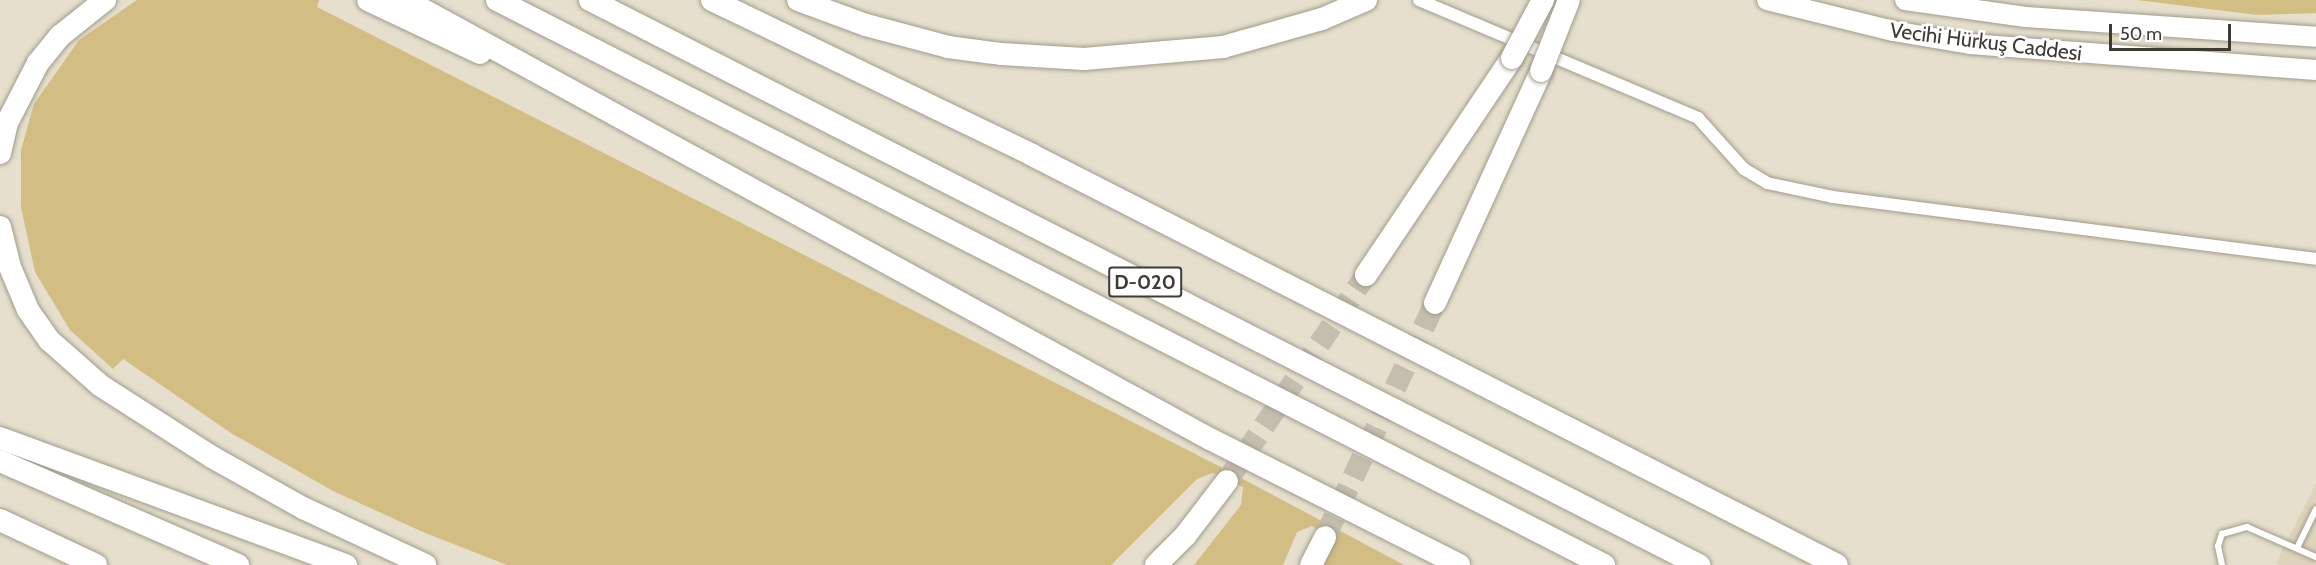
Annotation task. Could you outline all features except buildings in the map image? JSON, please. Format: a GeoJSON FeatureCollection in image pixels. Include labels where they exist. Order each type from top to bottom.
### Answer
{"type":"FeatureCollection","features":[{"type":"Feature","properties":{"kind":"highway"},"geometry":{"type":"LineString","coordinates":[[0,153],[7,123],[38,63],[60,36],[105,0]]}},
{"type":"Feature","properties":{"kind":"highway"},"geometry":{"type":"LineString","coordinates":[[368,0],[449,42],[535,71]]}},
{"type":"Feature","properties":{"kind":"highway"},"geometry":{"type":"LineString","coordinates":[[405,0],[1210,439],[1459,565]]}},
{"type":"Feature","properties":{"kind":"highway","name":"D-020"},"geometry":{"type":"LineString","coordinates":[[497,0],[1604,565]]}},
{"type":"Feature","properties":{"kind":"highway","name":"D-020"},"geometry":{"type":"LineString","coordinates":[[590,0],[1699,565]]}},
{"type":"Feature","properties":{"kind":"highway"},"geometry":{"type":"LineString","coordinates":[[712,0],[1032,155],[1837,565]]}},
{"type":"Feature","properties":{"kind":"highway"},"geometry":{"type":"LineString","coordinates":[[798,0],[866,25],[948,47],[1021,56],[1084,59],[1223,47],[1322,19],[1366,0]]}},
{"type":"Feature","properties":{"kind":"highway"},"geometry":{"type":"LineString","coordinates":[[1366,275],[1512,58],[1544,0]]}},
{"type":"Feature","properties":{"kind":"highway"},"geometry":{"type":"LineString","coordinates":[[1435,303],[1541,71],[1569,0]]}},
{"type":"Feature","properties":{"kind":"highway"},"geometry":{"type":"LineString","coordinates":[[0,227],[10,267],[28,310],[49,340],[101,386],[212,457],[303,508],[425,565]]}},
{"type":"Feature","properties":{"kind":"highway"},"geometry":{"type":"LineString","coordinates":[[0,438],[346,565]]}},
{"type":"Feature","properties":{"kind":"highway"},"geometry":{"type":"LineString","coordinates":[[0,461],[238,565]]}},
{"type":"Feature","properties":{"kind":"highway"},"geometry":{"type":"LineString","coordinates":[[1156,565],[1185,536],[1227,481]]}},
{"type":"Feature","properties":{"kind":"highway"},"geometry":{"type":"LineString","coordinates":[[0,520],[96,565]]}},
{"type":"Feature","properties":{"kind":"highway"},"geometry":{"type":"LineString","coordinates":[[1311,565],[1325,537]]}},
{"type":"Feature","properties":{"kind":"main road","name":"Vecihi Hürkuş Caddesi"},"geometry":{"type":"LineString","coordinates":[[1767,0],[1893,31],[1970,44],[2316,70]]}},
{"type":"Feature","properties":{"kind":"main road","name":"Vecihi Hürkuş Caddesi"},"geometry":{"type":"LineString","coordinates":[[1905,0],[2026,17],[2316,37]]}},
{"type":"Feature","properties":{"kind":"street"},"geometry":{"type":"LineString","coordinates":[[1419,0],[1698,118],[1744,169],[1767,183],[1833,197],[2316,259]]}},
{"type":"Feature","properties":{"kind":"lane"},"geometry":{"type":"LineString","coordinates":[[2297,548],[2316,510]]}},
{"type":"Feature","properties":{"kind":"lane"},"geometry":{"type":"LineString","coordinates":[[2222,565],[2218,546],[2222,534],[2232,528],[2247,527],[2316,557]]}},
{"type":"Feature","properties":{"kind":"shaded area"},"geometry":{"type":"Polygon","coordinates":[[[137,0],[319,0],[317,7],[1215,464],[1404,565],[1321,565],[1332,538],[1312,526],[1297,532],[1283,565],[1194,565],[1241,505],[1243,487],[1213,473],[1197,479],[1111,565],[507,565],[423,532],[333,491],[231,433],[123,359],[113,369],[70,330],[35,272],[21,207],[21,150],[34,104],[79,40],[137,0]]]}},
{"type":"Feature","properties":{"kind":"shaded area"},"geometry":{"type":"Polygon","coordinates":[[[2137,0],[2316,0],[2316,13],[2257,15],[2137,0]]]}},
{"type":"Feature","properties":{"kind":"shaded area"},"geometry":{"type":"Polygon","coordinates":[[[2316,483],[2316,565],[2280,565],[2276,563],[2316,483]]]}},
{"type":"Feature","properties":{"kind":"tunnel"},"geometry":{"type":"LineString","coordinates":[[1227,481],[1366,275]]}},
{"type":"Feature","properties":{"kind":"tunnel"},"geometry":{"type":"LineString","coordinates":[[1325,537],[1435,303]]}}]}
